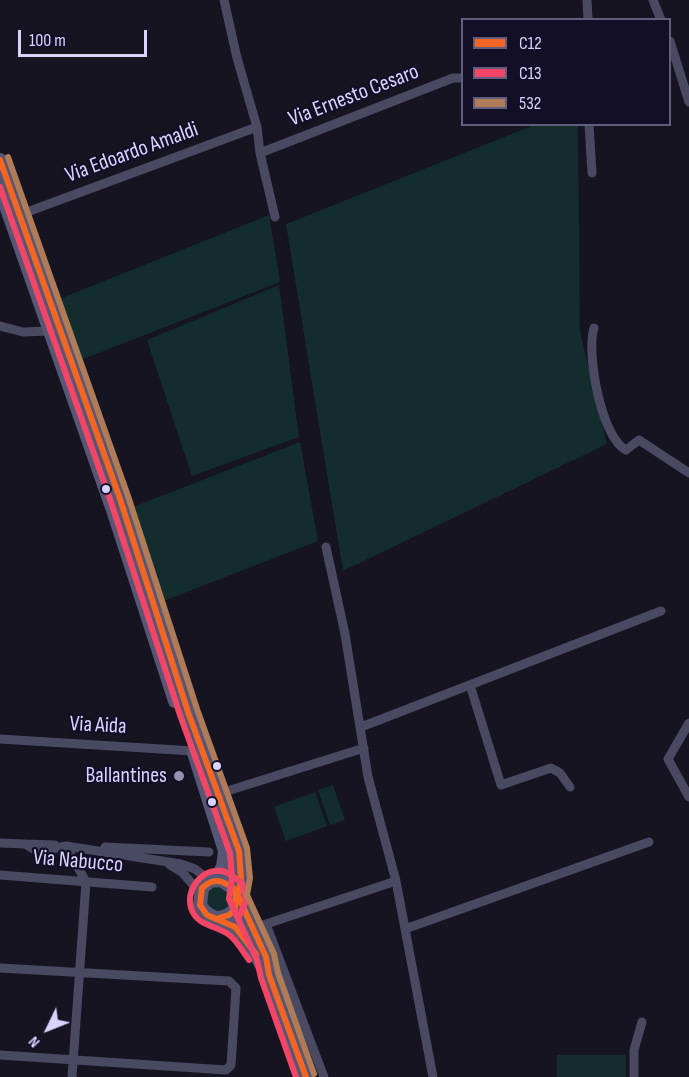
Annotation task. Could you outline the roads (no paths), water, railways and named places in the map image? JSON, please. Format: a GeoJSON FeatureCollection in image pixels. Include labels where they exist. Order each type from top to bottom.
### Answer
{"type":"FeatureCollection","features":[{"type":"Feature","properties":{"kind":"main road"},"geometry":{"type":"LineString","coordinates":[[0,160],[120,499],[188,712],[239,851],[241,878],[235,909],[225,917],[219,918]]}},
{"type":"Feature","properties":{"kind":"main road"},"geometry":{"type":"LineString","coordinates":[[0,189],[114,513],[225,851],[223,867],[200,893],[203,910],[235,927],[250,943],[269,975]]}},
{"type":"Feature","properties":{"kind":"main road"},"geometry":{"type":"LineString","coordinates":[[212,880],[232,885],[260,926],[269,975],[306,1077]]}},
{"type":"Feature","properties":{"kind":"street"},"geometry":{"type":"LineString","coordinates":[[224,0],[237,58],[257,127],[260,153],[275,217]]}},
{"type":"Feature","properties":{"kind":"street"},"geometry":{"type":"LineString","coordinates":[[587,0],[588,18]]}},
{"type":"Feature","properties":{"kind":"street"},"geometry":{"type":"LineString","coordinates":[[653,0],[660,18]]}},
{"type":"Feature","properties":{"kind":"street"},"geometry":{"type":"LineString","coordinates":[[671,47],[689,102]]}},
{"type":"Feature","properties":{"kind":"street","name":"Via Ernesto Cesaro"},"geometry":{"type":"LineString","coordinates":[[260,153],[453,78],[461,78]]}},
{"type":"Feature","properties":{"kind":"street"},"geometry":{"type":"LineString","coordinates":[[590,126],[592,173]]}},
{"type":"Feature","properties":{"kind":"street","name":"Via Edoardo Amaldi"},"geometry":{"type":"LineString","coordinates":[[20,215],[257,127]]}},
{"type":"Feature","properties":{"kind":"street"},"geometry":{"type":"LineString","coordinates":[[0,326],[23,332],[49,331]]}},
{"type":"Feature","properties":{"kind":"street"},"geometry":{"type":"LineString","coordinates":[[594,328],[592,349],[602,406],[612,435],[626,450],[639,440],[689,473]]}},
{"type":"Feature","properties":{"kind":"street"},"geometry":{"type":"LineString","coordinates":[[326,547],[371,787],[396,881],[433,1077]]}},
{"type":"Feature","properties":{"kind":"street"},"geometry":{"type":"LineString","coordinates":[[361,727],[661,611]]}},
{"type":"Feature","properties":{"kind":"street"},"geometry":{"type":"LineString","coordinates":[[470,685],[501,785],[551,768],[560,773],[570,787]]}},
{"type":"Feature","properties":{"kind":"street"},"geometry":{"type":"LineString","coordinates":[[689,723],[668,759],[689,797]]}},
{"type":"Feature","properties":{"kind":"street","name":"Via Aida"},"geometry":{"type":"LineString","coordinates":[[0,739],[193,751]]}},
{"type":"Feature","properties":{"kind":"street"},"geometry":{"type":"LineString","coordinates":[[218,794],[364,748]]}},
{"type":"Feature","properties":{"kind":"street"},"geometry":{"type":"LineString","coordinates":[[405,929],[649,842]]}},
{"type":"Feature","properties":{"kind":"street","name":"Via Nabucco"},"geometry":{"type":"LineString","coordinates":[[0,843],[210,852]]}},
{"type":"Feature","properties":{"kind":"street"},"geometry":{"type":"LineString","coordinates":[[66,846],[86,882],[72,1077]]}},
{"type":"Feature","properties":{"kind":"street","name":"Via Nabucco"},"geometry":{"type":"LineString","coordinates":[[66,846],[191,867],[212,880]]}},
{"type":"Feature","properties":{"kind":"street","name":"Via Nabucco"},"geometry":{"type":"LineString","coordinates":[[162,862],[183,872],[200,893]]}},
{"type":"Feature","properties":{"kind":"street","name":"Via Nabucco"},"geometry":{"type":"LineString","coordinates":[[0,875],[152,887]]}},
{"type":"Feature","properties":{"kind":"street"},"geometry":{"type":"LineString","coordinates":[[324,1077],[260,926],[396,881]]}},
{"type":"Feature","properties":{"kind":"street"},"geometry":{"type":"LineString","coordinates":[[0,968],[232,982],[236,988],[231,1065],[222,1071],[0,1055]]}},
{"type":"Feature","properties":{"kind":"street"},"geometry":{"type":"LineString","coordinates":[[634,1077],[634,1050],[642,1022]]}},
{"type":"Feature","properties":{"kind":"place","name":"Ballantines"},"geometry":{"type":"Point","coordinates":[179,776]}}]}
